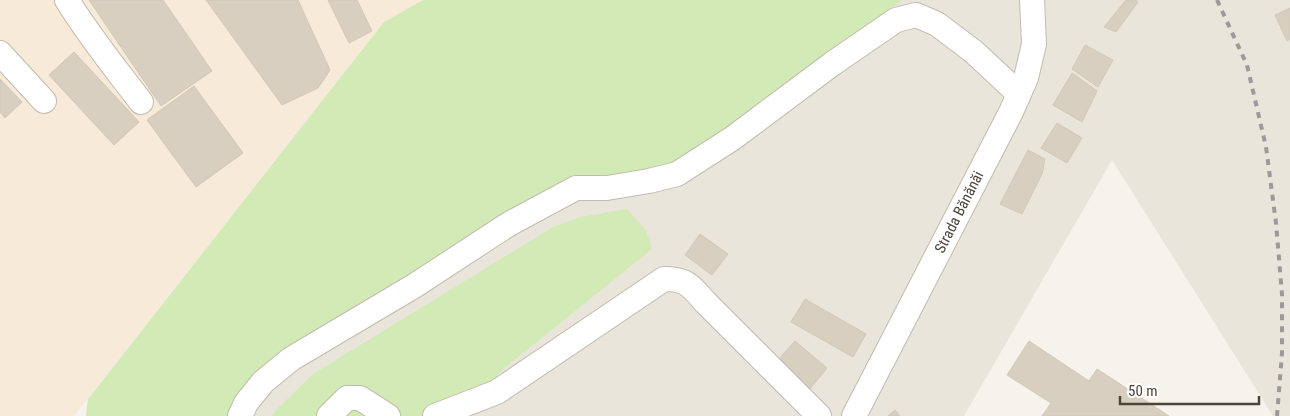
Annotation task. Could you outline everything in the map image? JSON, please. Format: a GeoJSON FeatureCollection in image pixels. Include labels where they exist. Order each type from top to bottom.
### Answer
{"type":"FeatureCollection","features":[{"type":"Feature","properties":{"kind":"street"},"geometry":{"type":"LineString","coordinates":[[66,0],[141,102]]}},
{"type":"Feature","properties":{"kind":"street","name":"Strada Bănănăi"},"geometry":{"type":"LineString","coordinates":[[854,416],[1006,121],[1026,78],[1034,44],[1032,0]]}},
{"type":"Feature","properties":{"kind":"street"},"geometry":{"type":"LineString","coordinates":[[240,416],[246,402],[263,382],[291,359],[414,286],[509,224],[576,188],[607,188],[649,182],[677,174],[733,138],[832,64],[896,20],[916,15],[937,24],[974,52],[1019,94]]}},
{"type":"Feature","properties":{"kind":"street"},"geometry":{"type":"LineString","coordinates":[[0,53],[44,100]]}},
{"type":"Feature","properties":{"kind":"street"},"geometry":{"type":"LineString","coordinates":[[435,416],[496,392],[664,279],[672,279],[689,284],[704,302],[819,416]]}},
{"type":"Feature","properties":{"kind":"street"},"geometry":{"type":"LineString","coordinates":[[329,416],[347,398],[360,398],[388,416]]}},
{"type":"Feature","properties":{"kind":"shaded area"},"geometry":{"type":"Polygon","coordinates":[[[0,0],[423,0],[384,22],[74,416],[0,416],[0,0]]]}},
{"type":"Feature","properties":{"kind":"shaded area"},"geometry":{"type":"Polygon","coordinates":[[[423,0],[1290,0],[1290,416],[1273,416],[1112,160],[964,416],[86,416],[88,399],[423,0]]]}},
{"type":"Feature","properties":{"kind":"green space"},"geometry":{"type":"Polygon","coordinates":[[[423,0],[902,0],[669,172],[550,189],[338,322],[234,416],[86,416],[88,399],[384,22],[423,0]]]}},
{"type":"Feature","properties":{"kind":"green space"},"geometry":{"type":"Polygon","coordinates":[[[627,209],[646,230],[652,249],[501,371],[468,416],[271,416],[313,374],[553,227],[581,217],[627,209]]]}},
{"type":"Feature","properties":{"kind":"building"},"geometry":{"type":"Polygon","coordinates":[[[89,0],[163,0],[212,71],[161,106],[89,0]]]}},
{"type":"Feature","properties":{"kind":"building"},"geometry":{"type":"Polygon","coordinates":[[[206,0],[298,0],[330,70],[318,88],[282,105],[206,0]]]}},
{"type":"Feature","properties":{"kind":"building"},"geometry":{"type":"Polygon","coordinates":[[[328,0],[357,0],[372,31],[349,43],[328,0]]]}},
{"type":"Feature","properties":{"kind":"building"},"geometry":{"type":"Polygon","coordinates":[[[1126,0],[1136,0],[1138,2],[1116,32],[1104,27],[1126,0]]]}},
{"type":"Feature","properties":{"kind":"building"},"geometry":{"type":"Polygon","coordinates":[[[1290,8],[1290,39],[1287,41],[1275,15],[1290,8]]]}},
{"type":"Feature","properties":{"kind":"building"},"geometry":{"type":"Polygon","coordinates":[[[1085,45],[1113,60],[1098,87],[1072,69],[1085,45]]]}},
{"type":"Feature","properties":{"kind":"building"},"geometry":{"type":"Polygon","coordinates":[[[74,52],[139,122],[114,145],[49,75],[74,52]]]}},
{"type":"Feature","properties":{"kind":"building"},"geometry":{"type":"Polygon","coordinates":[[[1072,73],[1097,91],[1082,122],[1053,105],[1072,73]]]}},
{"type":"Feature","properties":{"kind":"building"},"geometry":{"type":"Polygon","coordinates":[[[0,79],[22,102],[5,118],[0,112],[0,79]]]}},
{"type":"Feature","properties":{"kind":"building"},"geometry":{"type":"Polygon","coordinates":[[[194,86],[243,153],[196,187],[147,120],[194,86]]]}},
{"type":"Feature","properties":{"kind":"building"},"geometry":{"type":"Polygon","coordinates":[[[1057,123],[1082,138],[1067,163],[1041,148],[1057,123]]]}},
{"type":"Feature","properties":{"kind":"building"},"geometry":{"type":"Polygon","coordinates":[[[1028,150],[1045,159],[1042,174],[1022,214],[1000,204],[1028,150]]]}},
{"type":"Feature","properties":{"kind":"building"},"geometry":{"type":"Polygon","coordinates":[[[700,234],[728,254],[712,275],[685,255],[700,234]]]}},
{"type":"Feature","properties":{"kind":"building"},"geometry":{"type":"Polygon","coordinates":[[[805,299],[866,334],[853,357],[791,322],[805,299]]]}},
{"type":"Feature","properties":{"kind":"building"},"geometry":{"type":"Polygon","coordinates":[[[795,341],[827,368],[810,389],[777,361],[795,341]]]}},
{"type":"Feature","properties":{"kind":"building"},"geometry":{"type":"Polygon","coordinates":[[[1029,341],[1089,381],[1097,369],[1169,416],[1042,416],[1051,403],[1007,375],[1029,341]]]}},
{"type":"Feature","properties":{"kind":"building"},"geometry":{"type":"Polygon","coordinates":[[[895,410],[900,416],[888,416],[895,410]]]}},
{"type":"Feature","properties":{"kind":"railway"},"geometry":{"type":"LineString","coordinates":[[1217,0],[1247,65],[1266,147],[1276,223],[1282,294],[1282,353],[1277,416]]}}]}
